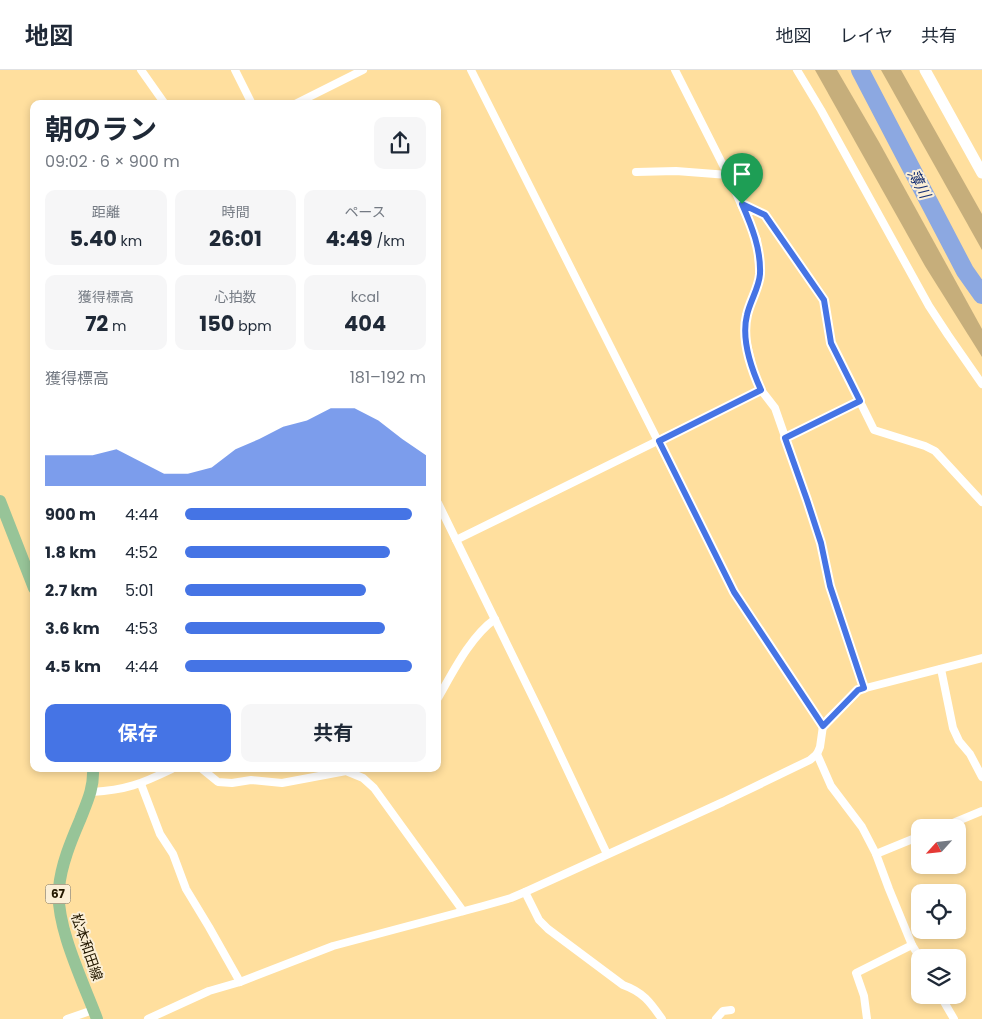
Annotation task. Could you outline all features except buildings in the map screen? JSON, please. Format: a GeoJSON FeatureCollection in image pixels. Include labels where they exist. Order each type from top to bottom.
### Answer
{"type":"FeatureCollection","features":[{"type":"Feature","properties":{"kind":"main road"},"geometry":{"type":"LineString","coordinates":[[0,501],[30,577]]}},
{"type":"Feature","properties":{"kind":"main road","name":"松本和田線"},"geometry":{"type":"LineString","coordinates":[[93,772],[92,792],[63,868],[58,905],[68,941],[95,1014]]}},
{"type":"Feature","properties":{"kind":"street"},"geometry":{"type":"LineString","coordinates":[[141,70],[162,100]]}},
{"type":"Feature","properties":{"kind":"street"},"geometry":{"type":"LineString","coordinates":[[235,70],[250,100]]}},
{"type":"Feature","properties":{"kind":"street"},"geometry":{"type":"LineString","coordinates":[[303,100],[363,70]]}},
{"type":"Feature","properties":{"kind":"street"},"geometry":{"type":"LineString","coordinates":[[470,70],[734,592],[823,726]]}},
{"type":"Feature","properties":{"kind":"street"},"geometry":{"type":"LineString","coordinates":[[676,70],[742,204],[757,240],[760,265],[758,285],[746,316],[745,336],[755,377],[761,390],[775,408],[807,500],[821,543],[830,586],[864,688]]}},
{"type":"Feature","properties":{"kind":"street"},"geometry":{"type":"LineString","coordinates":[[797,70],[929,306],[982,384]]}},
{"type":"Feature","properties":{"kind":"street"},"geometry":{"type":"LineString","coordinates":[[925,70],[982,173]]}},
{"type":"Feature","properties":{"kind":"street"},"geometry":{"type":"LineString","coordinates":[[636,172],[676,170],[728,176]]}},
{"type":"Feature","properties":{"kind":"street"},"geometry":{"type":"LineString","coordinates":[[742,204],[765,215],[824,300],[831,343],[874,430],[935,451],[982,502]]}},
{"type":"Feature","properties":{"kind":"street"},"geometry":{"type":"LineString","coordinates":[[456,540],[761,390]]}},
{"type":"Feature","properties":{"kind":"street"},"geometry":{"type":"LineString","coordinates":[[785,438],[860,401]]}},
{"type":"Feature","properties":{"kind":"street"},"geometry":{"type":"LineString","coordinates":[[441,510],[607,854]]}},
{"type":"Feature","properties":{"kind":"street"},"geometry":{"type":"LineString","coordinates":[[441,693],[458,664],[484,627],[495,619]]}},
{"type":"Feature","properties":{"kind":"street"},"geometry":{"type":"LineString","coordinates":[[148,1019],[209,990],[240,982],[333,946],[463,912],[525,892],[723,802],[810,760],[817,754],[820,747],[823,726],[858,690],[982,658]]}},
{"type":"Feature","properties":{"kind":"street"},"geometry":{"type":"LineString","coordinates":[[941,669],[953,728],[982,777]]}},
{"type":"Feature","properties":{"kind":"street"},"geometry":{"type":"LineString","coordinates":[[817,754],[831,786],[862,827],[876,854],[888,889],[914,949]]}},
{"type":"Feature","properties":{"kind":"street"},"geometry":{"type":"LineString","coordinates":[[92,792],[113,791],[141,784],[166,772]]}},
{"type":"Feature","properties":{"kind":"street"},"geometry":{"type":"LineString","coordinates":[[206,772],[218,782],[232,783],[251,780],[282,783],[335,772]]}},
{"type":"Feature","properties":{"kind":"street"},"geometry":{"type":"LineString","coordinates":[[349,772],[362,778],[374,788],[463,912]]}},
{"type":"Feature","properties":{"kind":"street"},"geometry":{"type":"LineString","coordinates":[[141,784],[160,834],[173,854],[186,889],[240,982]]}},
{"type":"Feature","properties":{"kind":"street"},"geometry":{"type":"LineString","coordinates":[[963,819],[982,811]]}},
{"type":"Feature","properties":{"kind":"street"},"geometry":{"type":"LineString","coordinates":[[876,854],[911,840]]}},
{"type":"Feature","properties":{"kind":"street"},"geometry":{"type":"LineString","coordinates":[[525,892],[539,920],[548,929],[623,985],[637,990],[651,1003],[662,1019]]}},
{"type":"Feature","properties":{"kind":"street"},"geometry":{"type":"LineString","coordinates":[[867,1019],[864,996],[856,973],[912,945]]}},
{"type":"Feature","properties":{"kind":"street"},"geometry":{"type":"LineString","coordinates":[[945,1004],[954,1019]]}},
{"type":"Feature","properties":{"kind":"street"},"geometry":{"type":"LineString","coordinates":[[716,1019],[723,1011],[731,1010]]}},
{"type":"Feature","properties":{"kind":"street"},"geometry":{"type":"LineString","coordinates":[[67,1019],[95,1014]]}},
{"type":"Feature","properties":{"kind":"shaded area"},"geometry":{"type":"Polygon","coordinates":[[[815,70],[837,70],[879,142],[982,329],[982,357],[925,266],[815,70]]]}},
{"type":"Feature","properties":{"kind":"shaded area"},"geometry":{"type":"Polygon","coordinates":[[[881,70],[901,70],[982,214],[982,250],[881,70]]]}},
{"type":"Feature","properties":{"kind":"waterway","name":"薄川"},"geometry":{"type":"LineString","coordinates":[[860,70],[965,271],[982,295]]}},
{"type":"Feature","properties":{"kind":"route"},"geometry":{"type":"LineString","coordinates":[[742,204],[765,215],[824,300],[831,343],[860,401],[785,438],[821,543],[830,586],[864,688],[858,690],[823,726],[734,592],[659,441],[761,390],[755,377],[745,336],[746,316],[758,285],[760,265],[757,240],[742,204]]}}]}
